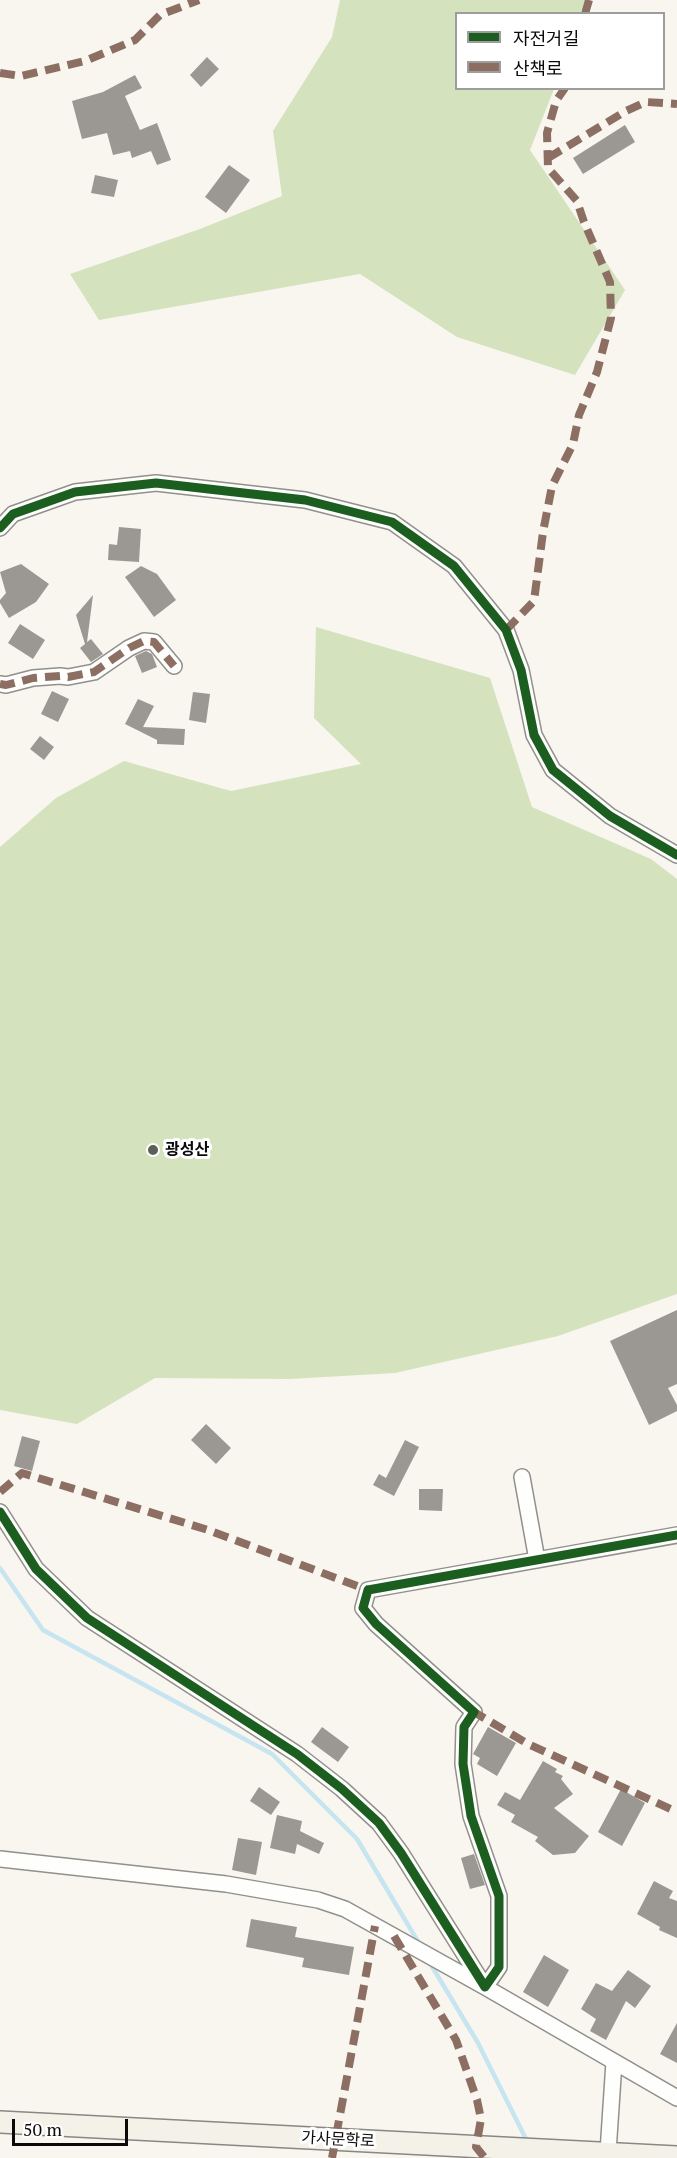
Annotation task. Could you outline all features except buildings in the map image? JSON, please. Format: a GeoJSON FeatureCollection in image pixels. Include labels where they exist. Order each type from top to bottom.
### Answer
{"type":"FeatureCollection","features":[{"type":"Feature","properties":{"kind":"main road","name":"가사문학로"},"geometry":{"type":"LineString","coordinates":[[0,2122],[677,2157]]}},
{"type":"Feature","properties":{"kind":"street"},"geometry":{"type":"LineString","coordinates":[[0,528],[13,514],[75,492],[156,483],[305,500],[392,522],[454,566],[506,630],[521,670],[534,735],[553,770],[610,816],[677,855]]}},
{"type":"Feature","properties":{"kind":"street"},"geometry":{"type":"LineString","coordinates":[[0,684],[6,685],[33,678],[60,675],[68,678],[94,672],[129,648],[144,641],[154,642],[174,666]]}},
{"type":"Feature","properties":{"kind":"street"},"geometry":{"type":"LineString","coordinates":[[522,1477],[537,1560]]}},
{"type":"Feature","properties":{"kind":"street"},"geometry":{"type":"LineString","coordinates":[[0,1512],[36,1569],[87,1618],[297,1754],[342,1789],[379,1823],[401,1852],[485,1987]]}},
{"type":"Feature","properties":{"kind":"street"},"geometry":{"type":"LineString","coordinates":[[485,1987],[499,1967],[499,1896],[471,1816],[463,1764],[464,1727],[474,1712],[376,1624],[363,1608],[368,1590],[677,1535]]}},
{"type":"Feature","properties":{"kind":"street"},"geometry":{"type":"LineString","coordinates":[[0,1859],[226,1884],[318,1900],[345,1909],[677,2098]]}},
{"type":"Feature","properties":{"kind":"street"},"geometry":{"type":"LineString","coordinates":[[608,2152],[614,2061]]}},
{"type":"Feature","properties":{"kind":"green space"},"geometry":{"type":"Polygon","coordinates":[[[340,0],[589,0],[581,12],[455,12],[455,90],[554,90],[530,150],[625,290],[575,375],[457,337],[360,274],[99,320],[70,274],[200,229],[282,196],[273,131],[332,37],[340,0]]]}},
{"type":"Feature","properties":{"kind":"green space"},"geometry":{"type":"Polygon","coordinates":[[[316,627],[490,678],[532,807],[651,859],[677,879],[677,1294],[558,1336],[395,1373],[290,1379],[155,1378],[77,1424],[0,1410],[0,847],[56,798],[124,761],[231,791],[361,764],[314,718],[316,627]]]}},
{"type":"Feature","properties":{"kind":"waterway"},"geometry":{"type":"LineString","coordinates":[[0,1568],[43,1630],[272,1754],[357,1839],[420,1945]]}},
{"type":"Feature","properties":{"kind":"waterway"},"geometry":{"type":"LineString","coordinates":[[430,1963],[478,2043],[528,2143]]}},
{"type":"Feature","properties":{"kind":"marked path"},"geometry":{"type":"LineString","coordinates":[[0,73],[21,76],[85,61],[135,40],[160,15],[199,0]]}},
{"type":"Feature","properties":{"kind":"marked path"},"geometry":{"type":"LineString","coordinates":[[586,12],[589,0]]}},
{"type":"Feature","properties":{"kind":"marked path"},"geometry":{"type":"LineString","coordinates":[[506,630],[534,601],[552,486],[573,444],[579,415],[597,372],[611,318],[610,282],[577,201],[548,168],[547,133],[556,101],[564,90]]}},
{"type":"Feature","properties":{"kind":"marked path"},"geometry":{"type":"LineString","coordinates":[[548,158],[626,111],[646,102],[677,104]]}},
{"type":"Feature","properties":{"kind":"marked path"},"geometry":{"type":"LineString","coordinates":[[0,684],[94,672],[129,648],[144,641],[154,642],[174,666]]}},
{"type":"Feature","properties":{"kind":"marked path"},"geometry":{"type":"LineString","coordinates":[[0,1492],[22,1473],[208,1530],[368,1590]]}},
{"type":"Feature","properties":{"kind":"marked path"},"geometry":{"type":"LineString","coordinates":[[472,1714],[474,1712],[528,1744],[677,1812]]}},
{"type":"Feature","properties":{"kind":"marked path"},"geometry":{"type":"LineString","coordinates":[[332,2158],[375,1926]]}},
{"type":"Feature","properties":{"kind":"marked path"},"geometry":{"type":"LineString","coordinates":[[394,1936],[456,2040],[477,2100],[481,2119],[476,2147],[485,2158]]}},
{"type":"Feature","properties":{"kind":"cycle path"},"geometry":{"type":"LineString","coordinates":[[0,528],[13,514],[75,492],[156,483],[305,500],[392,522],[454,566],[506,630],[521,670],[534,735],[553,770],[610,816],[677,855]]}},
{"type":"Feature","properties":{"kind":"cycle path"},"geometry":{"type":"LineString","coordinates":[[0,1512],[36,1569],[87,1618],[297,1754],[342,1789],[379,1823],[401,1853],[485,1987],[499,1967],[499,1896],[471,1816],[463,1764],[464,1727],[474,1712],[376,1624],[363,1608],[368,1590],[677,1535]]}},
{"type":"Feature","properties":{"kind":"place","name":"광성산"},"geometry":{"type":"Point","coordinates":[153,1150]}}]}
